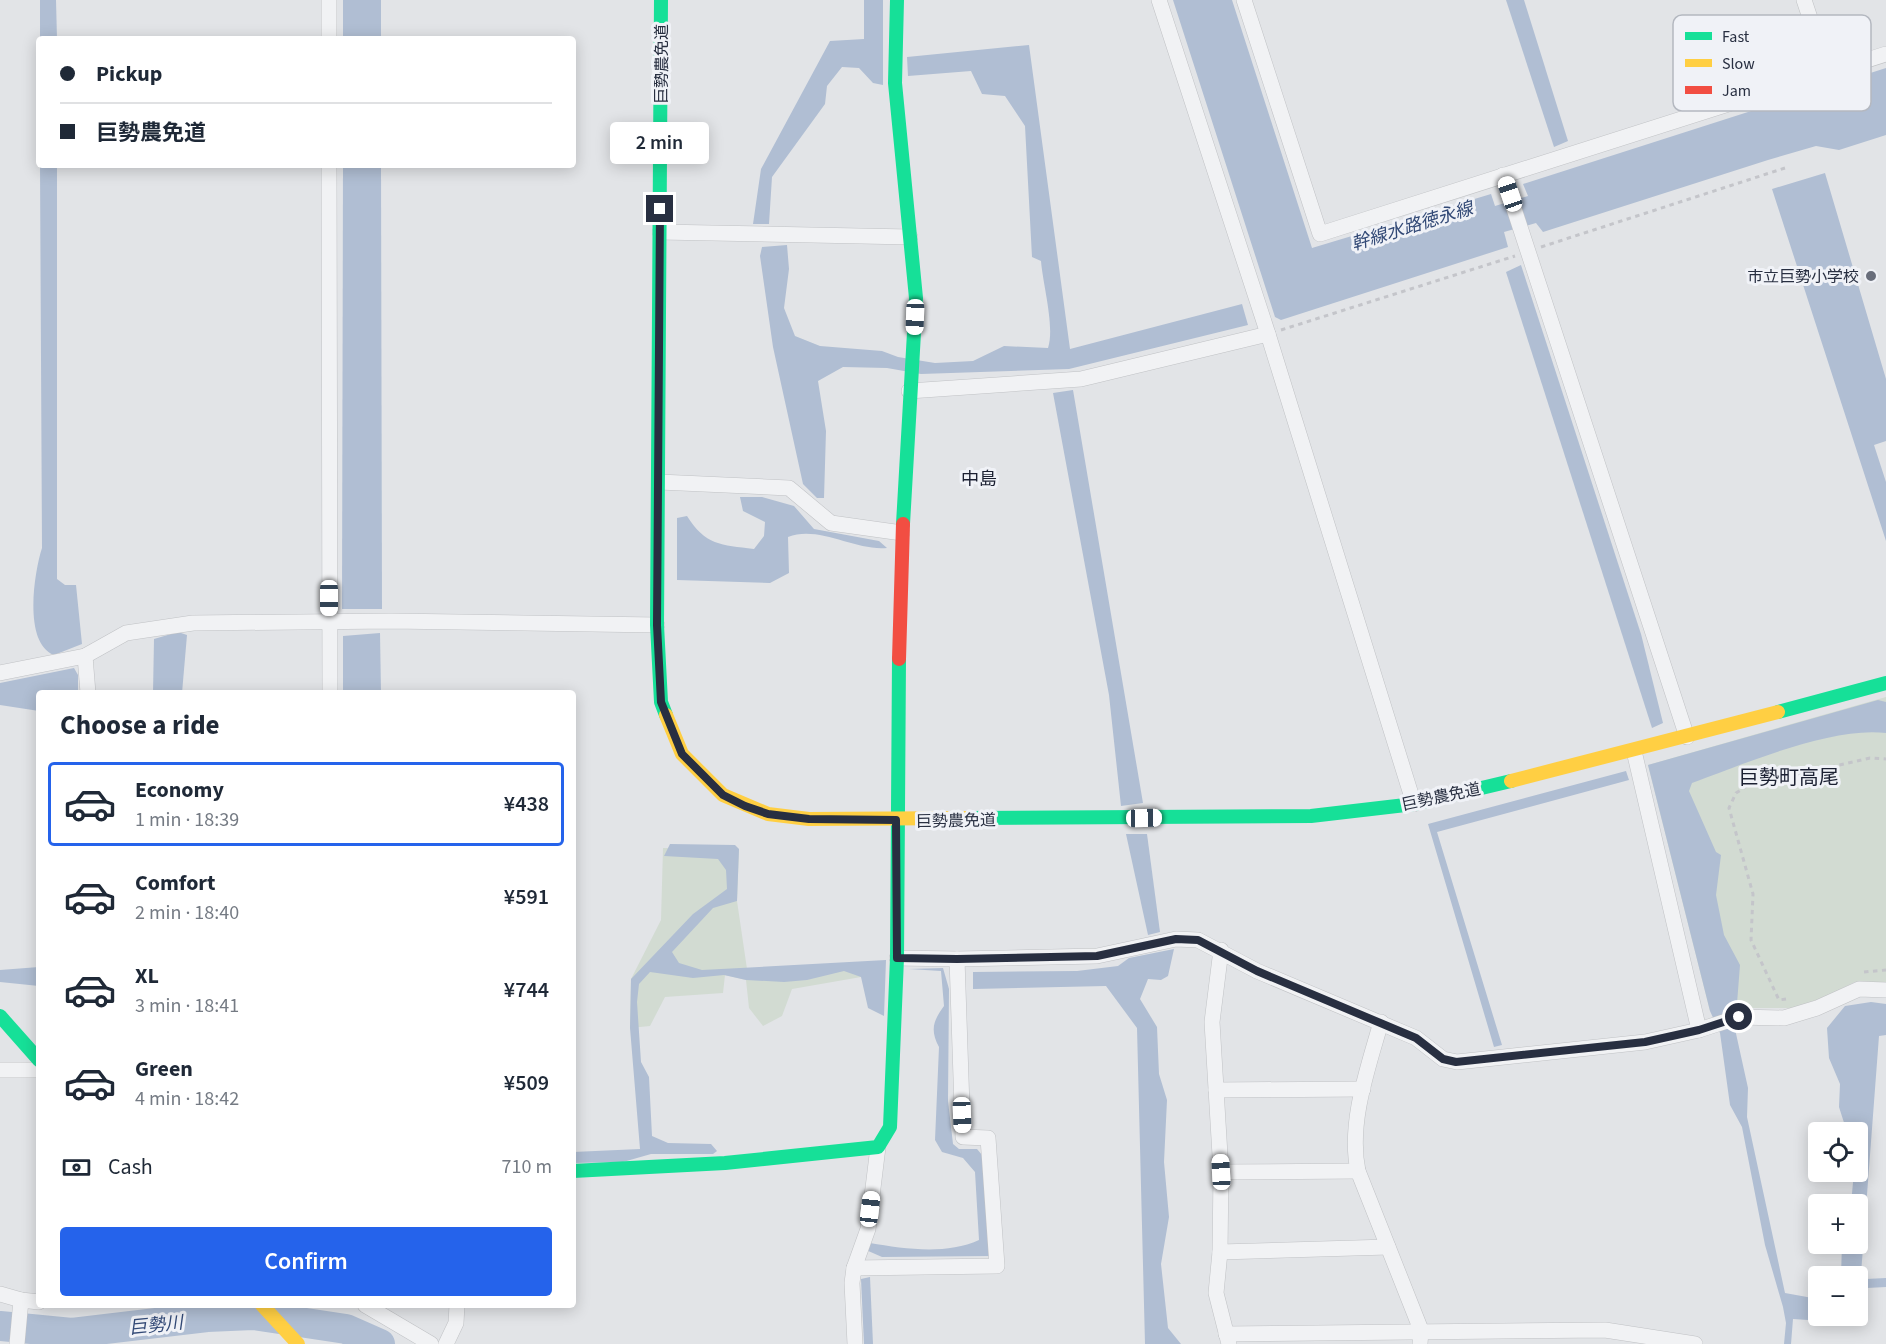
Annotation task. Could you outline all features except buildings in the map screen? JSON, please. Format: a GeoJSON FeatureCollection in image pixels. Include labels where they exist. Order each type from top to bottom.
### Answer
{"type":"FeatureCollection","features":[{"type":"Feature","properties":{"kind":"street"},"geometry":{"type":"LineString","coordinates":[[329,0],[329,36]]}},
{"type":"Feature","properties":{"kind":"street","name":"巨勢農免道"},"geometry":{"type":"LineString","coordinates":[[662,0],[657,625],[661,702],[682,754],[723,795],[768,814],[809,819],[1311,816],[1414,804],[1634,752],[1886,683]]}},
{"type":"Feature","properties":{"kind":"street"},"geometry":{"type":"LineString","coordinates":[[855,1344],[854,1268],[868,1229],[878,1147],[891,1127],[897,958],[896,820],[902,533],[915,298],[894,83],[897,0]]}},
{"type":"Feature","properties":{"kind":"street"},"geometry":{"type":"LineString","coordinates":[[1159,0],[1268,334],[1414,804]]}},
{"type":"Feature","properties":{"kind":"street"},"geometry":{"type":"LineString","coordinates":[[1244,0],[1320,234],[1705,111]]}},
{"type":"Feature","properties":{"kind":"street"},"geometry":{"type":"LineString","coordinates":[[1804,0],[1809,15]]}},
{"type":"Feature","properties":{"kind":"street"},"geometry":{"type":"LineString","coordinates":[[1871,59],[1886,54]]}},
{"type":"Feature","properties":{"kind":"street"},"geometry":{"type":"LineString","coordinates":[[329,168],[330,690]]}},
{"type":"Feature","properties":{"kind":"street"},"geometry":{"type":"LineString","coordinates":[[1503,175],[1687,737]]}},
{"type":"Feature","properties":{"kind":"street"},"geometry":{"type":"LineString","coordinates":[[660,232],[910,237]]}},
{"type":"Feature","properties":{"kind":"street"},"geometry":{"type":"LineString","coordinates":[[910,385],[1081,379],[1268,334]]}},
{"type":"Feature","properties":{"kind":"street"},"geometry":{"type":"LineString","coordinates":[[659,482],[789,488],[831,523],[902,533]]}},
{"type":"Feature","properties":{"kind":"street"},"geometry":{"type":"LineString","coordinates":[[0,673],[85,656],[126,633],[193,622],[329,621],[657,625]]}},
{"type":"Feature","properties":{"kind":"street"},"geometry":{"type":"LineString","coordinates":[[85,656],[88,690]]}},
{"type":"Feature","properties":{"kind":"street"},"geometry":{"type":"LineString","coordinates":[[1634,752],[1706,1027]]}},
{"type":"Feature","properties":{"kind":"street"},"geometry":{"type":"LineString","coordinates":[[897,958],[1097,956],[1176,939],[1198,940],[1221,950],[1257,971],[1416,1038],[1443,1059],[1456,1062],[1645,1042],[1739,1017],[1784,1018],[1817,1008],[1859,989],[1886,990]]}},
{"type":"Feature","properties":{"kind":"street"},"geometry":{"type":"LineString","coordinates":[[1221,950],[1212,1022],[1221,1172],[1220,1252],[1216,1293],[1228,1339],[1421,1337],[1605,1330],[1695,1344]]}},
{"type":"Feature","properties":{"kind":"street"},"geometry":{"type":"LineString","coordinates":[[854,1268],[997,1266],[988,1138],[963,1137],[957,959]]}},
{"type":"Feature","properties":{"kind":"street"},"geometry":{"type":"LineString","coordinates":[[0,1016],[36,1057]]}},
{"type":"Feature","properties":{"kind":"street"},"geometry":{"type":"LineString","coordinates":[[1381,1022],[1363,1089],[1355,1154],[1358,1171],[1421,1337]]}},
{"type":"Feature","properties":{"kind":"street"},"geometry":{"type":"LineString","coordinates":[[0,1070],[36,1070]]}},
{"type":"Feature","properties":{"kind":"street"},"geometry":{"type":"LineString","coordinates":[[1216,1090],[1363,1089]]}},
{"type":"Feature","properties":{"kind":"street"},"geometry":{"type":"LineString","coordinates":[[576,1171],[725,1163],[878,1147]]}},
{"type":"Feature","properties":{"kind":"street"},"geometry":{"type":"LineString","coordinates":[[1221,1172],[1358,1171]]}},
{"type":"Feature","properties":{"kind":"street"},"geometry":{"type":"LineString","coordinates":[[1220,1252],[1388,1247]]}},
{"type":"Feature","properties":{"kind":"street"},"geometry":{"type":"LineString","coordinates":[[0,1294],[36,1302]]}},
{"type":"Feature","properties":{"kind":"street"},"geometry":{"type":"LineString","coordinates":[[16,1344],[21,1300]]}},
{"type":"Feature","properties":{"kind":"street"},"geometry":{"type":"LineString","coordinates":[[265,1308],[298,1344]]}},
{"type":"Feature","properties":{"kind":"street"},"geometry":{"type":"LineString","coordinates":[[370,1308],[431,1344]]}},
{"type":"Feature","properties":{"kind":"street"},"geometry":{"type":"LineString","coordinates":[[446,1344],[456,1323],[457,1308]]}},
{"type":"Feature","properties":{"kind":"path"},"geometry":{"type":"LineString","coordinates":[[1268,334],[1785,168]]}},
{"type":"Feature","properties":{"kind":"path"},"geometry":{"type":"LineString","coordinates":[[1796,999],[1779,1000],[1751,940],[1754,894],[1729,808],[1736,793],[1747,786],[1870,758],[1886,759]]}},
{"type":"Feature","properties":{"kind":"path"},"geometry":{"type":"LineString","coordinates":[[1863,972],[1886,970]]}},
{"type":"Feature","properties":{"kind":"shaded area"},"geometry":{"type":"Polygon","coordinates":[[[1886,697],[1886,982],[1855,982],[1816,1001],[1794,1008],[1737,1008],[1710,1011],[1648,765],[1886,697]]]}},
{"type":"Feature","properties":{"kind":"shaded area"},"geometry":{"type":"Polygon","coordinates":[[[663,848],[739,849],[737,901],[747,969],[863,962],[861,977],[792,989],[782,1016],[763,1026],[749,1008],[746,980],[725,975],[723,993],[665,997],[650,1026],[630,1028],[631,979],[661,920],[663,848]]]}},
{"type":"Feature","properties":{"kind":"water"},"geometry":{"type":"Polygon","coordinates":[[[40,0],[56,0],[57,36],[40,36],[40,0]]]}},
{"type":"Feature","properties":{"kind":"water"},"geometry":{"type":"Polygon","coordinates":[[[343,0],[381,0],[381,36],[343,36],[343,0]]]}},
{"type":"Feature","properties":{"kind":"water"},"geometry":{"type":"Polygon","coordinates":[[[864,0],[883,0],[883,85],[873,83],[859,68],[842,67],[827,86],[825,104],[772,177],[769,224],[753,224],[761,169],[830,41],[864,39],[864,0]]]}},
{"type":"Feature","properties":{"kind":"water","name":"幹線水路徳永線"},"geometry":{"type":"Polygon","coordinates":[[[1173,0],[1232,0],[1312,248],[1491,194],[1495,206],[1528,196],[1523,184],[1751,111],[1871,111],[1871,73],[1886,68],[1886,135],[1839,150],[1816,146],[1543,232],[1536,223],[1504,232],[1508,247],[1281,320],[1275,317],[1173,0]]]}},
{"type":"Feature","properties":{"kind":"water"},"geometry":{"type":"Polygon","coordinates":[[[1506,0],[1524,0],[1568,141],[1554,147],[1506,0]]]}},
{"type":"Feature","properties":{"kind":"water"},"geometry":{"type":"Polygon","coordinates":[[[1029,45],[1070,349],[1242,304],[1248,325],[1069,369],[921,374],[887,368],[843,367],[818,381],[826,431],[824,498],[817,498],[803,484],[773,347],[760,256],[762,247],[787,245],[789,269],[784,308],[795,336],[820,346],[882,351],[898,357],[935,363],[973,361],[1004,346],[1048,348],[1050,329],[1041,261],[1032,257],[1025,126],[1005,96],[982,94],[971,71],[908,76],[907,57],[1029,45]]]}},
{"type":"Feature","properties":{"kind":"water"},"geometry":{"type":"Polygon","coordinates":[[[40,168],[57,168],[57,579],[65,585],[76,585],[82,644],[54,655],[44,648],[34,622],[34,590],[42,548],[40,168]]]}},
{"type":"Feature","properties":{"kind":"water"},"geometry":{"type":"Polygon","coordinates":[[[343,168],[381,168],[382,609],[342,609],[343,168]]]}},
{"type":"Feature","properties":{"kind":"water"},"geometry":{"type":"Polygon","coordinates":[[[1825,173],[1886,379],[1886,441],[1874,445],[1886,482],[1886,541],[1772,189],[1825,173]]]}},
{"type":"Feature","properties":{"kind":"water"},"geometry":{"type":"Polygon","coordinates":[[[1521,265],[1641,634],[1663,723],[1652,728],[1506,272],[1521,265]]]}},
{"type":"Feature","properties":{"kind":"water"},"geometry":{"type":"Polygon","coordinates":[[[1073,390],[1143,803],[1121,806],[1109,695],[1053,393],[1073,390]]]}},
{"type":"Feature","properties":{"kind":"water"},"geometry":{"type":"Polygon","coordinates":[[[740,497],[762,497],[794,506],[814,529],[879,541],[887,548],[862,546],[824,536],[800,534],[788,537],[789,573],[770,583],[677,580],[677,518],[687,516],[700,533],[723,544],[754,549],[764,536],[765,522],[743,511],[740,497]]]}},
{"type":"Feature","properties":{"kind":"water"},"geometry":{"type":"Polygon","coordinates":[[[178,632],[187,635],[182,690],[153,690],[154,639],[178,632]]]}},
{"type":"Feature","properties":{"kind":"water"},"geometry":{"type":"Polygon","coordinates":[[[380,633],[381,690],[343,690],[343,636],[380,633]]]}},
{"type":"Feature","properties":{"kind":"water"},"geometry":{"type":"Polygon","coordinates":[[[74,668],[78,675],[78,690],[36,690],[36,711],[0,705],[0,683],[74,668]]]}},
{"type":"Feature","properties":{"kind":"water"},"geometry":{"type":"Polygon","coordinates":[[[1878,700],[1886,702],[1886,733],[1864,732],[1840,735],[1788,748],[1692,783],[1689,791],[1716,852],[1721,855],[1716,895],[1724,935],[1740,965],[1735,1029],[1748,1088],[1747,1117],[1785,1293],[1808,1297],[1808,1320],[1793,1319],[1791,1344],[1784,1344],[1786,1323],[1783,1307],[1765,1245],[1742,1127],[1730,1105],[1720,1033],[1710,1011],[1648,765],[1878,700]]]}},
{"type":"Feature","properties":{"kind":"water"},"geometry":{"type":"Polygon","coordinates":[[[1626,771],[1629,780],[1437,832],[1502,1045],[1494,1047],[1428,824],[1626,771]]]}},
{"type":"Feature","properties":{"kind":"water"},"geometry":{"type":"Polygon","coordinates":[[[1126,834],[1147,834],[1160,932],[1148,935],[1126,834]]]}},
{"type":"Feature","properties":{"kind":"water"},"geometry":{"type":"Polygon","coordinates":[[[670,844],[735,845],[739,849],[737,901],[713,908],[672,952],[679,963],[702,970],[886,960],[884,1016],[868,1008],[861,977],[844,971],[807,980],[784,982],[746,980],[724,975],[693,978],[650,972],[639,984],[637,1002],[641,1062],[649,1077],[652,1136],[668,1143],[711,1144],[717,1151],[713,1154],[651,1154],[623,1162],[576,1163],[576,1152],[640,1149],[630,1028],[631,979],[693,914],[727,889],[726,870],[718,859],[664,856],[670,844]]]}},
{"type":"Feature","properties":{"kind":"water"},"geometry":{"type":"Polygon","coordinates":[[[1174,949],[1168,976],[1161,980],[1148,979],[1140,999],[1157,1027],[1159,1074],[1167,1100],[1164,1162],[1169,1217],[1161,1264],[1168,1328],[1181,1344],[1145,1344],[1137,1028],[1106,986],[973,989],[973,972],[1077,971],[1118,966],[1129,958],[1174,949]]]}},
{"type":"Feature","properties":{"kind":"water"},"geometry":{"type":"Polygon","coordinates":[[[36,967],[36,986],[0,982],[0,970],[36,967]]]}},
{"type":"Feature","properties":{"kind":"water"},"geometry":{"type":"Polygon","coordinates":[[[943,968],[949,989],[948,1101],[953,1144],[959,1149],[977,1149],[982,1155],[990,1256],[882,1257],[866,1250],[870,1243],[911,1249],[939,1249],[953,1248],[979,1240],[975,1172],[963,1158],[942,1152],[935,1140],[939,1047],[934,1036],[934,1026],[944,1006],[941,971],[909,969],[943,968]]]}},
{"type":"Feature","properties":{"kind":"water"},"geometry":{"type":"Polygon","coordinates":[[[1871,1002],[1886,1004],[1886,1035],[1879,1036],[1868,1181],[1868,1122],[1844,1122],[1839,1107],[1840,1084],[1829,1058],[1827,1028],[1845,1006],[1871,1002]]]}},
{"type":"Feature","properties":{"kind":"water"},"geometry":{"type":"Polygon","coordinates":[[[1853,1182],[1868,1182],[1867,1194],[1852,1194],[1853,1182]]]}},
{"type":"Feature","properties":{"kind":"water"},"geometry":{"type":"Polygon","coordinates":[[[1842,1254],[1863,1254],[1862,1266],[1841,1266],[1842,1254]]]}},
{"type":"Feature","properties":{"kind":"water"},"geometry":{"type":"Polygon","coordinates":[[[870,1277],[873,1344],[864,1344],[861,1279],[870,1277]]]}},
{"type":"Feature","properties":{"kind":"water"},"geometry":{"type":"Polygon","coordinates":[[[1886,1278],[1886,1287],[1868,1288],[1868,1279],[1886,1278]]]}},
{"type":"Feature","properties":{"kind":"waterway","name":"巨勢川"},"geometry":{"type":"LineString","coordinates":[[0,1326],[72,1333],[207,1317],[253,1315],[346,1329],[380,1344]]}},
{"type":"Feature","properties":{"kind":"traffic: fast"},"geometry":{"type":"LineString","coordinates":[[661,0],[657,625],[661,702],[666,715]]}},
{"type":"Feature","properties":{"kind":"traffic: fast"},"geometry":{"type":"LineString","coordinates":[[897,0],[895,83],[916,298],[903,524]]}},
{"type":"Feature","properties":{"kind":"traffic: fast"},"geometry":{"type":"LineString","coordinates":[[576,1171],[725,1163],[878,1147],[890,1127],[897,958],[899,659]]}},
{"type":"Feature","properties":{"kind":"traffic: fast"},"geometry":{"type":"LineString","coordinates":[[1778,712],[1886,683]]}},
{"type":"Feature","properties":{"kind":"traffic: fast"},"geometry":{"type":"LineString","coordinates":[[970,818],[1311,816],[1414,804],[1511,781]]}},
{"type":"Feature","properties":{"kind":"traffic: fast"},"geometry":{"type":"LineString","coordinates":[[0,1016],[36,1057]]}},
{"type":"Feature","properties":{"kind":"traffic: slow"},"geometry":{"type":"LineString","coordinates":[[1511,781],[1778,712]]}},
{"type":"Feature","properties":{"kind":"traffic: slow"},"geometry":{"type":"LineString","coordinates":[[666,715],[682,754],[723,795],[768,814],[809,819],[970,818]]}},
{"type":"Feature","properties":{"kind":"traffic: slow"},"geometry":{"type":"LineString","coordinates":[[265,1308],[298,1344]]}},
{"type":"Feature","properties":{"kind":"traffic: jam"},"geometry":{"type":"LineString","coordinates":[[899,659],[903,524]]}},
{"type":"Feature","properties":{"kind":"place","name":"市立巨勢小学校"},"geometry":{"type":"Point","coordinates":[1871,276]}},
{"type":"Feature","properties":{"kind":"district","name":"中島"},"geometry":{"type":"Point","coordinates":[979,479]}},
{"type":"Feature","properties":{"kind":"district","name":"巨勢町高尾"},"geometry":{"type":"Point","coordinates":[1789,777]}},
{"type":"Feature","properties":{"kind":"route"},"geometry":{"type":"LineString","coordinates":[[660,209],[657,625],[661,702],[682,754],[723,795],[768,814],[809,819],[896,820],[897,958],[1097,956],[1176,939],[1198,940],[1221,950],[1257,971],[1416,1038],[1443,1059],[1456,1062],[1645,1042],[1699,1030],[1739,1017]]}}]}
